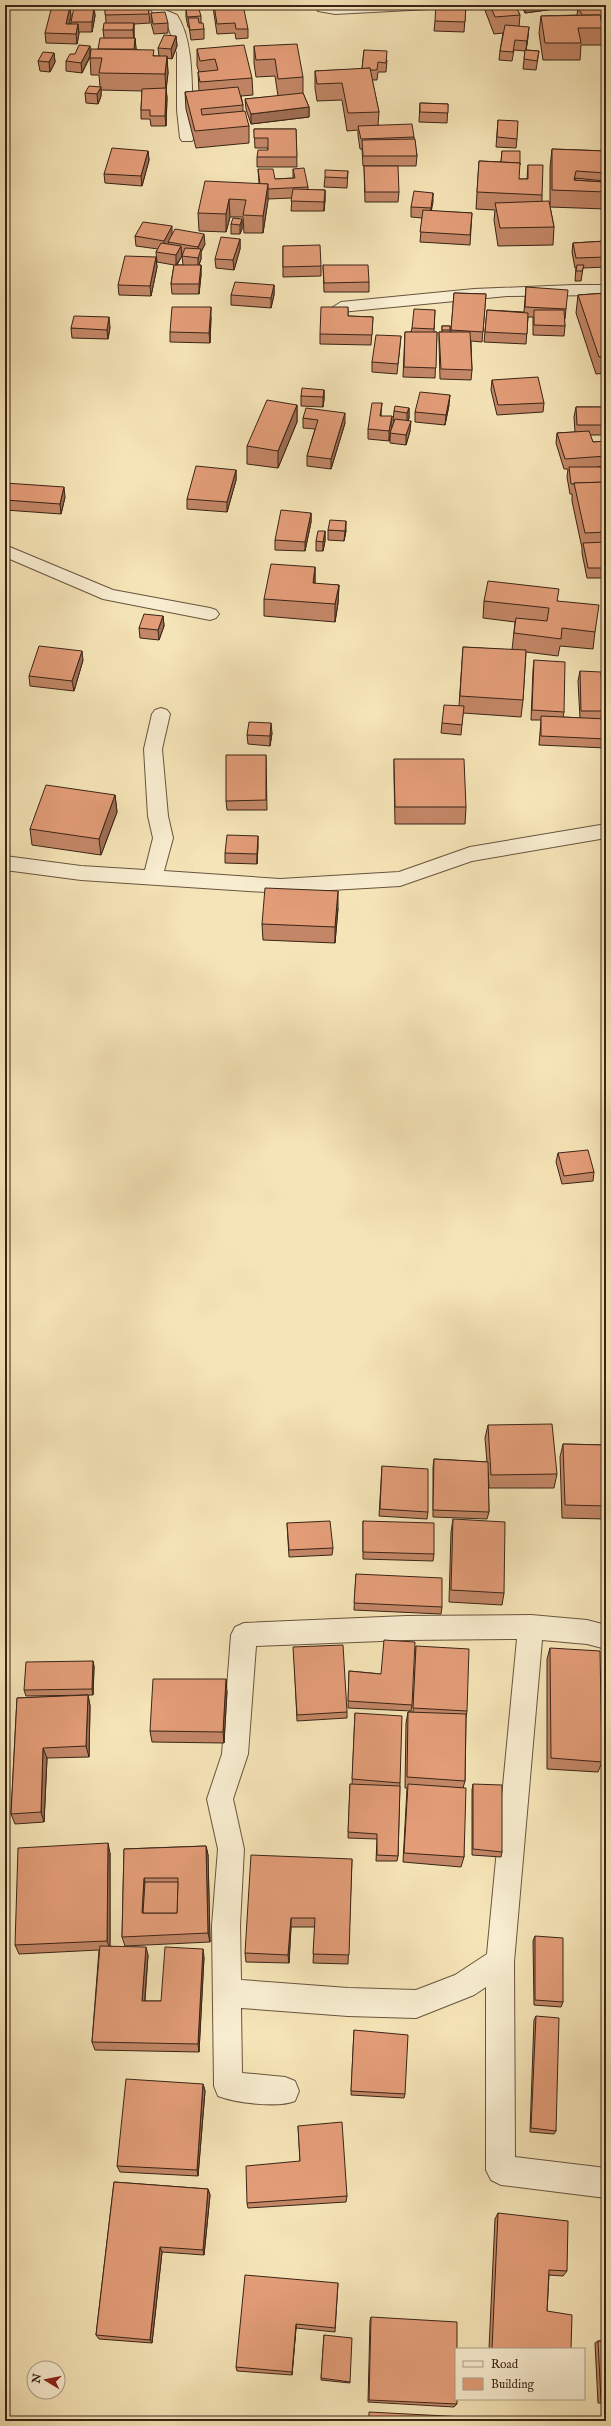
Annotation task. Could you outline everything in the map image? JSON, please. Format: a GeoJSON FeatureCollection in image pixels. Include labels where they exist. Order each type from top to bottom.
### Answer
{"type":"FeatureCollection","features":[{"type":"Feature","properties":{"kind":"street"},"geometry":{"type":"LineString","coordinates":[[155,5],[160,13],[172,18],[184,53],[184,110],[187,138]]}},
{"type":"Feature","properties":{"kind":"street"},"geometry":{"type":"LineString","coordinates":[[322,5],[324,8],[335,10],[429,5]]}},
{"type":"Feature","properties":{"kind":"street"},"geometry":{"type":"LineString","coordinates":[[342,307],[484,293],[561,288],[606,290]]}},
{"type":"Feature","properties":{"kind":"street"},"geometry":{"type":"LineString","coordinates":[[5,551],[109,595],[210,614]]}},
{"type":"Feature","properties":{"kind":"street"},"geometry":{"type":"LineString","coordinates":[[153,878],[163,838],[158,816],[153,749],[161,714]]}},
{"type":"Feature","properties":{"kind":"street"},"geometry":{"type":"LineString","coordinates":[[5,863],[81,873],[280,886],[400,879],[470,854],[606,830]]}},
{"type":"Feature","properties":{"kind":"street"},"geometry":{"type":"LineString","coordinates":[[530,1627],[500,1962],[501,2170],[606,2183]]}},
{"type":"Feature","properties":{"kind":"street"},"geometry":{"type":"LineString","coordinates":[[285,2091],[228,2086],[226,1925],[231,1849],[220,1799],[235,1754],[244,1635],[406,1628],[530,1627],[587,1632],[606,1637]]}},
{"type":"Feature","properties":{"kind":"street"},"geometry":{"type":"LineString","coordinates":[[227,1993],[348,2002],[416,2004],[464,1985],[500,1962]]}},
{"type":"Feature","properties":{"kind":"building"},"geometry":{"type":"Polygon","coordinates":[[[105,5],[148,5],[149,14],[105,15],[105,5]]]}},
{"type":"Feature","properties":{"kind":"building"},"geometry":{"type":"Polygon","coordinates":[[[214,5],[243,5],[248,29],[236,29],[235,23],[217,24],[214,5]]]}},
{"type":"Feature","properties":{"kind":"building"},"geometry":{"type":"Polygon","coordinates":[[[436,5],[466,5],[465,22],[435,21],[436,5]]]}},
{"type":"Feature","properties":{"kind":"building"},"geometry":{"type":"Polygon","coordinates":[[[490,5],[515,5],[520,15],[495,17],[490,5]]]}},
{"type":"Feature","properties":{"kind":"building"},"geometry":{"type":"Polygon","coordinates":[[[606,5],[606,19],[601,19],[600,15],[582,15],[578,7],[606,5]]]}},
{"type":"Feature","properties":{"kind":"building"},"geometry":{"type":"Polygon","coordinates":[[[52,6],[70,6],[66,24],[78,24],[76,34],[45,33],[52,6]]]}},
{"type":"Feature","properties":{"kind":"building"},"geometry":{"type":"Polygon","coordinates":[[[198,6],[201,16],[187,17],[186,7],[198,6]]]}},
{"type":"Feature","properties":{"kind":"building"},"geometry":{"type":"Polygon","coordinates":[[[74,7],[94,7],[92,22],[71,22],[74,7]]]}},
{"type":"Feature","properties":{"kind":"building"},"geometry":{"type":"Polygon","coordinates":[[[165,12],[168,23],[153,24],[151,13],[165,12]]]}},
{"type":"Feature","properties":{"kind":"building"},"geometry":{"type":"Polygon","coordinates":[[[600,15],[603,28],[578,28],[581,43],[545,43],[541,16],[600,15]]]}},
{"type":"Feature","properties":{"kind":"building"},"geometry":{"type":"Polygon","coordinates":[[[188,18],[198,18],[199,23],[203,23],[204,29],[190,30],[188,18]]]}},
{"type":"Feature","properties":{"kind":"building"},"geometry":{"type":"Polygon","coordinates":[[[602,22],[606,22],[606,30],[603,30],[602,22]]]}},
{"type":"Feature","properties":{"kind":"building"},"geometry":{"type":"Polygon","coordinates":[[[104,23],[134,23],[133,30],[103,30],[104,23]]]}},
{"type":"Feature","properties":{"kind":"building"},"geometry":{"type":"Polygon","coordinates":[[[505,25],[529,27],[527,41],[515,40],[513,52],[500,51],[505,25]]]}},
{"type":"Feature","properties":{"kind":"building"},"geometry":{"type":"Polygon","coordinates":[[[164,35],[176,36],[171,49],[158,48],[164,35]]]}},
{"type":"Feature","properties":{"kind":"building"},"geometry":{"type":"Polygon","coordinates":[[[100,38],[135,38],[134,49],[98,49],[100,38]]]}},
{"type":"Feature","properties":{"kind":"building"},"geometry":{"type":"Polygon","coordinates":[[[297,44],[303,77],[278,79],[275,59],[256,60],[254,46],[297,44]]]}},
{"type":"Feature","properties":{"kind":"building"},"geometry":{"type":"Polygon","coordinates":[[[79,45],[90,46],[81,63],[66,61],[70,54],[75,54],[79,45]]]}},
{"type":"Feature","properties":{"kind":"building"},"geometry":{"type":"Polygon","coordinates":[[[244,45],[252,78],[200,82],[198,72],[218,70],[215,59],[200,61],[197,49],[244,45]]]}},
{"type":"Feature","properties":{"kind":"building"},"geometry":{"type":"Polygon","coordinates":[[[91,49],[154,50],[153,56],[167,56],[165,74],[99,73],[102,58],[90,58],[91,49]]]}},
{"type":"Feature","properties":{"kind":"building"},"geometry":{"type":"Polygon","coordinates":[[[364,50],[387,51],[386,63],[378,62],[377,70],[370,70],[370,68],[362,69],[364,50]]]}},
{"type":"Feature","properties":{"kind":"building"},"geometry":{"type":"Polygon","coordinates":[[[525,50],[539,51],[537,61],[524,59],[525,50]]]}},
{"type":"Feature","properties":{"kind":"building"},"geometry":{"type":"Polygon","coordinates":[[[43,52],[54,53],[49,62],[38,61],[43,52]]]}},
{"type":"Feature","properties":{"kind":"building"},"geometry":{"type":"Polygon","coordinates":[[[370,68],[379,112],[348,113],[342,83],[317,84],[315,71],[370,68]]]}},
{"type":"Feature","properties":{"kind":"building"},"geometry":{"type":"Polygon","coordinates":[[[89,86],[101,87],[97,94],[85,93],[89,86]]]}},
{"type":"Feature","properties":{"kind":"building"},"geometry":{"type":"Polygon","coordinates":[[[238,87],[243,105],[201,109],[202,115],[245,111],[249,126],[195,131],[185,92],[238,87]]]}},
{"type":"Feature","properties":{"kind":"building"},"geometry":{"type":"Polygon","coordinates":[[[166,88],[165,116],[150,116],[150,110],[141,110],[142,89],[166,88]]]}},
{"type":"Feature","properties":{"kind":"building"},"geometry":{"type":"Polygon","coordinates":[[[303,93],[309,107],[251,114],[245,99],[303,93]]]}},
{"type":"Feature","properties":{"kind":"building"},"geometry":{"type":"Polygon","coordinates":[[[420,103],[448,104],[448,113],[420,112],[420,103]]]}},
{"type":"Feature","properties":{"kind":"building"},"geometry":{"type":"Polygon","coordinates":[[[498,120],[518,121],[517,139],[497,137],[498,120]]]}},
{"type":"Feature","properties":{"kind":"building"},"geometry":{"type":"Polygon","coordinates":[[[412,124],[414,137],[361,139],[358,126],[412,124]]]}},
{"type":"Feature","properties":{"kind":"building"},"geometry":{"type":"Polygon","coordinates":[[[254,129],[296,129],[297,157],[257,157],[258,150],[268,150],[268,138],[254,138],[254,129]]]}},
{"type":"Feature","properties":{"kind":"building"},"geometry":{"type":"Polygon","coordinates":[[[415,139],[417,156],[363,156],[362,140],[415,139]]]}},
{"type":"Feature","properties":{"kind":"building"},"geometry":{"type":"Polygon","coordinates":[[[112,148],[148,151],[141,176],[104,174],[112,148]]]}},
{"type":"Feature","properties":{"kind":"building"},"geometry":{"type":"Polygon","coordinates":[[[552,149],[606,151],[606,173],[576,171],[574,180],[606,182],[606,192],[552,190],[552,149]]]}},
{"type":"Feature","properties":{"kind":"building"},"geometry":{"type":"Polygon","coordinates":[[[502,151],[520,151],[520,163],[501,162],[502,151]]]}},
{"type":"Feature","properties":{"kind":"building"},"geometry":{"type":"Polygon","coordinates":[[[479,161],[520,163],[519,179],[528,179],[528,165],[543,165],[542,195],[477,192],[479,161]]]}},
{"type":"Feature","properties":{"kind":"building"},"geometry":{"type":"Polygon","coordinates":[[[364,166],[398,166],[399,192],[365,192],[364,166]]]}},
{"type":"Feature","properties":{"kind":"building"},"geometry":{"type":"Polygon","coordinates":[[[304,168],[308,187],[268,189],[268,184],[260,184],[258,169],[273,169],[275,179],[295,178],[293,169],[304,168]]]}},
{"type":"Feature","properties":{"kind":"building"},"geometry":{"type":"Polygon","coordinates":[[[325,170],[348,171],[347,178],[325,177],[325,170]]]}},
{"type":"Feature","properties":{"kind":"building"},"geometry":{"type":"Polygon","coordinates":[[[575,178],[605,181],[605,182],[575,180],[575,178]]]}},
{"type":"Feature","properties":{"kind":"building"},"geometry":{"type":"Polygon","coordinates":[[[205,181],[268,184],[263,216],[243,215],[246,200],[229,199],[226,214],[198,213],[205,181]]]}},
{"type":"Feature","properties":{"kind":"building"},"geometry":{"type":"Polygon","coordinates":[[[293,189],[325,190],[324,202],[291,201],[293,189]]]}},
{"type":"Feature","properties":{"kind":"building"},"geometry":{"type":"Polygon","coordinates":[[[414,191],[433,193],[431,208],[411,207],[414,191]]]}},
{"type":"Feature","properties":{"kind":"building"},"geometry":{"type":"Polygon","coordinates":[[[549,201],[554,227],[500,228],[495,203],[549,201]]]}},
{"type":"Feature","properties":{"kind":"building"},"geometry":{"type":"Polygon","coordinates":[[[423,210],[472,213],[470,235],[420,232],[423,210]]]}},
{"type":"Feature","properties":{"kind":"building"},"geometry":{"type":"Polygon","coordinates":[[[233,218],[242,219],[240,225],[231,224],[233,218]]]}},
{"type":"Feature","properties":{"kind":"building"},"geometry":{"type":"Polygon","coordinates":[[[143,222],[172,226],[164,241],[135,236],[143,222]]]}},
{"type":"Feature","properties":{"kind":"building"},"geometry":{"type":"Polygon","coordinates":[[[175,229],[204,234],[198,247],[168,242],[175,229]]]}},
{"type":"Feature","properties":{"kind":"building"},"geometry":{"type":"Polygon","coordinates":[[[221,237],[240,239],[233,260],[215,259],[221,237]]]}},
{"type":"Feature","properties":{"kind":"building"},"geometry":{"type":"Polygon","coordinates":[[[606,241],[606,257],[576,258],[573,243],[606,241]]]}},
{"type":"Feature","properties":{"kind":"building"},"geometry":{"type":"Polygon","coordinates":[[[161,243],[181,246],[176,255],[156,252],[161,243]]]}},
{"type":"Feature","properties":{"kind":"building"},"geometry":{"type":"Polygon","coordinates":[[[320,245],[321,266],[283,267],[283,246],[320,245]]]}},
{"type":"Feature","properties":{"kind":"building"},"geometry":{"type":"Polygon","coordinates":[[[185,248],[201,249],[198,258],[182,256],[185,248]]]}},
{"type":"Feature","properties":{"kind":"building"},"geometry":{"type":"Polygon","coordinates":[[[125,256],[156,257],[150,286],[118,285],[125,256]]]}},
{"type":"Feature","properties":{"kind":"building"},"geometry":{"type":"Polygon","coordinates":[[[174,265],[201,265],[199,284],[171,284],[174,265]]]}},
{"type":"Feature","properties":{"kind":"building"},"geometry":{"type":"Polygon","coordinates":[[[323,265],[368,265],[369,282],[324,283],[323,265]]]}},
{"type":"Feature","properties":{"kind":"building"},"geometry":{"type":"Polygon","coordinates":[[[577,265],[584,265],[582,271],[576,271],[577,265]]]}},
{"type":"Feature","properties":{"kind":"building"},"geometry":{"type":"Polygon","coordinates":[[[235,282],[274,285],[271,298],[231,295],[235,282]]]}},
{"type":"Feature","properties":{"kind":"building"},"geometry":{"type":"Polygon","coordinates":[[[526,287],[568,290],[566,309],[525,307],[526,287]]]}},
{"type":"Feature","properties":{"kind":"building"},"geometry":{"type":"Polygon","coordinates":[[[454,293],[486,294],[483,332],[451,330],[454,293]]]}},
{"type":"Feature","properties":{"kind":"building"},"geometry":{"type":"Polygon","coordinates":[[[606,293],[606,356],[599,357],[578,295],[606,293]]]}},
{"type":"Feature","properties":{"kind":"building"},"geometry":{"type":"Polygon","coordinates":[[[172,307],[211,307],[209,333],[170,332],[172,307]]]}},
{"type":"Feature","properties":{"kind":"building"},"geometry":{"type":"Polygon","coordinates":[[[321,307],[348,307],[348,316],[373,317],[372,335],[320,334],[321,307]]]}},
{"type":"Feature","properties":{"kind":"building"},"geometry":{"type":"Polygon","coordinates":[[[414,309],[435,310],[434,329],[412,328],[414,309]]]}},
{"type":"Feature","properties":{"kind":"building"},"geometry":{"type":"Polygon","coordinates":[[[487,310],[528,313],[527,334],[485,332],[487,310]]]}},
{"type":"Feature","properties":{"kind":"building"},"geometry":{"type":"Polygon","coordinates":[[[534,310],[564,310],[565,326],[534,325],[534,310]]]}},
{"type":"Feature","properties":{"kind":"building"},"geometry":{"type":"Polygon","coordinates":[[[74,316],[109,317],[107,330],[71,328],[74,316]]]}},
{"type":"Feature","properties":{"kind":"building"},"geometry":{"type":"Polygon","coordinates":[[[442,326],[450,326],[450,330],[442,330],[442,326]]]}},
{"type":"Feature","properties":{"kind":"building"},"geometry":{"type":"Polygon","coordinates":[[[405,332],[437,332],[436,368],[404,367],[405,332]]]}},
{"type":"Feature","properties":{"kind":"building"},"geometry":{"type":"Polygon","coordinates":[[[439,332],[470,332],[472,370],[441,369],[439,332]]]}},
{"type":"Feature","properties":{"kind":"building"},"geometry":{"type":"Polygon","coordinates":[[[376,335],[401,336],[398,364],[372,362],[376,335]]]}},
{"type":"Feature","properties":{"kind":"building"},"geometry":{"type":"Polygon","coordinates":[[[538,377],[544,403],[498,405],[492,380],[538,377]]]}},
{"type":"Feature","properties":{"kind":"building"},"geometry":{"type":"Polygon","coordinates":[[[302,388],[324,390],[323,397],[301,396],[302,388]]]}},
{"type":"Feature","properties":{"kind":"building"},"geometry":{"type":"Polygon","coordinates":[[[420,392],[450,395],[446,415],[415,412],[420,392]]]}},
{"type":"Feature","properties":{"kind":"building"},"geometry":{"type":"Polygon","coordinates":[[[267,400],[297,405],[278,451],[247,446],[267,400]]]}},
{"type":"Feature","properties":{"kind":"building"},"geometry":{"type":"Polygon","coordinates":[[[372,403],[382,403],[380,416],[392,416],[389,431],[368,429],[372,403]]]}},
{"type":"Feature","properties":{"kind":"building"},"geometry":{"type":"Polygon","coordinates":[[[395,406],[409,408],[407,413],[394,411],[395,406]]]}},
{"type":"Feature","properties":{"kind":"building"},"geometry":{"type":"Polygon","coordinates":[[[576,407],[606,407],[606,425],[577,425],[576,407]]]}},
{"type":"Feature","properties":{"kind":"building"},"geometry":{"type":"Polygon","coordinates":[[[306,408],[345,413],[331,459],[307,456],[318,420],[303,418],[306,408]]]}},
{"type":"Feature","properties":{"kind":"building"},"geometry":{"type":"Polygon","coordinates":[[[395,419],[411,421],[406,435],[390,433],[395,419]]]}},
{"type":"Feature","properties":{"kind":"building"},"geometry":{"type":"Polygon","coordinates":[[[589,431],[593,442],[606,441],[606,456],[565,459],[557,433],[589,431]]]}},
{"type":"Feature","properties":{"kind":"building"},"geometry":{"type":"Polygon","coordinates":[[[196,466],[236,470],[227,502],[187,499],[196,466]]]}},
{"type":"Feature","properties":{"kind":"building"},"geometry":{"type":"Polygon","coordinates":[[[569,467],[604,467],[606,482],[571,484],[569,467]]]}},
{"type":"Feature","properties":{"kind":"building"},"geometry":{"type":"Polygon","coordinates":[[[606,482],[606,532],[585,533],[574,483],[606,482]]]}},
{"type":"Feature","properties":{"kind":"building"},"geometry":{"type":"Polygon","coordinates":[[[5,483],[64,487],[60,504],[5,500],[5,483]]]}},
{"type":"Feature","properties":{"kind":"building"},"geometry":{"type":"Polygon","coordinates":[[[281,510],[311,513],[305,542],[275,540],[281,510]]]}},
{"type":"Feature","properties":{"kind":"building"},"geometry":{"type":"Polygon","coordinates":[[[330,520],[346,521],[345,531],[328,530],[330,520]]]}},
{"type":"Feature","properties":{"kind":"building"},"geometry":{"type":"Polygon","coordinates":[[[318,531],[325,531],[323,542],[316,541],[318,531]]]}},
{"type":"Feature","properties":{"kind":"building"},"geometry":{"type":"Polygon","coordinates":[[[606,542],[606,568],[588,568],[583,543],[606,542]]]}},
{"type":"Feature","properties":{"kind":"building"},"geometry":{"type":"Polygon","coordinates":[[[271,564],[315,567],[313,583],[339,585],[335,604],[264,599],[271,564]]]}},
{"type":"Feature","properties":{"kind":"building"},"geometry":{"type":"Polygon","coordinates":[[[488,581],[559,589],[557,601],[599,605],[595,632],[562,628],[561,639],[514,633],[516,618],[547,621],[549,608],[484,601],[488,581]]]}},
{"type":"Feature","properties":{"kind":"building"},"geometry":{"type":"Polygon","coordinates":[[[144,614],[163,616],[158,630],[139,628],[144,614]]]}},
{"type":"Feature","properties":{"kind":"building"},"geometry":{"type":"Polygon","coordinates":[[[39,646],[82,651],[72,681],[29,676],[39,646]]]}},
{"type":"Feature","properties":{"kind":"building"},"geometry":{"type":"Polygon","coordinates":[[[463,647],[526,650],[523,700],[460,696],[463,647]]]}},
{"type":"Feature","properties":{"kind":"building"},"geometry":{"type":"Polygon","coordinates":[[[534,660],[565,662],[564,712],[532,710],[534,660]]]}},
{"type":"Feature","properties":{"kind":"building"},"geometry":{"type":"Polygon","coordinates":[[[580,671],[601,672],[603,711],[581,711],[580,671]]]}},
{"type":"Feature","properties":{"kind":"building"},"geometry":{"type":"Polygon","coordinates":[[[444,705],[464,706],[462,725],[442,723],[444,705]]]}},
{"type":"Feature","properties":{"kind":"building"},"geometry":{"type":"Polygon","coordinates":[[[541,716],[606,719],[606,739],[541,736],[541,716]]]}},
{"type":"Feature","properties":{"kind":"building"},"geometry":{"type":"Polygon","coordinates":[[[249,722],[271,723],[270,736],[247,735],[249,722]]]}},
{"type":"Feature","properties":{"kind":"building"},"geometry":{"type":"Polygon","coordinates":[[[226,755],[266,755],[266,800],[226,801],[226,755]]]}},
{"type":"Feature","properties":{"kind":"building"},"geometry":{"type":"Polygon","coordinates":[[[394,759],[464,759],[466,807],[395,807],[394,759]]]}},
{"type":"Feature","properties":{"kind":"building"},"geometry":{"type":"Polygon","coordinates":[[[46,785],[115,795],[99,839],[30,829],[46,785]]]}},
{"type":"Feature","properties":{"kind":"building"},"geometry":{"type":"Polygon","coordinates":[[[227,835],[258,836],[257,854],[225,853],[227,835]]]}},
{"type":"Feature","properties":{"kind":"building"},"geometry":{"type":"Polygon","coordinates":[[[265,888],[338,891],[335,927],[262,924],[265,888]]]}},
{"type":"Feature","properties":{"kind":"building"},"geometry":{"type":"Polygon","coordinates":[[[588,1150],[594,1172],[564,1176],[558,1153],[588,1150]]]}},
{"type":"Feature","properties":{"kind":"building"},"geometry":{"type":"Polygon","coordinates":[[[552,1424],[557,1474],[491,1475],[488,1425],[552,1424]]]}},
{"type":"Feature","properties":{"kind":"building"},"geometry":{"type":"Polygon","coordinates":[[[563,1444],[606,1445],[606,1506],[565,1505],[563,1444]]]}},
{"type":"Feature","properties":{"kind":"building"},"geometry":{"type":"Polygon","coordinates":[[[434,1459],[488,1462],[489,1512],[433,1510],[434,1459]]]}},
{"type":"Feature","properties":{"kind":"building"},"geometry":{"type":"Polygon","coordinates":[[[382,1466],[428,1469],[428,1512],[380,1509],[382,1466]]]}},
{"type":"Feature","properties":{"kind":"building"},"geometry":{"type":"Polygon","coordinates":[[[453,1519],[505,1522],[504,1593],[451,1590],[453,1519]]]}},
{"type":"Feature","properties":{"kind":"building"},"geometry":{"type":"Polygon","coordinates":[[[330,1521],[333,1548],[289,1550],[287,1523],[330,1521]]]}},
{"type":"Feature","properties":{"kind":"building"},"geometry":{"type":"Polygon","coordinates":[[[363,1521],[434,1523],[434,1554],[363,1552],[363,1521]]]}},
{"type":"Feature","properties":{"kind":"building"},"geometry":{"type":"Polygon","coordinates":[[[356,1574],[442,1578],[442,1607],[354,1603],[356,1574]]]}},
{"type":"Feature","properties":{"kind":"building"},"geometry":{"type":"Polygon","coordinates":[[[384,1640],[415,1642],[412,1705],[348,1701],[349,1671],[381,1674],[384,1640]]]}},
{"type":"Feature","properties":{"kind":"building"},"geometry":{"type":"Polygon","coordinates":[[[343,1645],[347,1712],[297,1715],[293,1647],[343,1645]]]}},
{"type":"Feature","properties":{"kind":"building"},"geometry":{"type":"Polygon","coordinates":[[[416,1646],[469,1649],[467,1711],[413,1708],[416,1646]]]}},
{"type":"Feature","properties":{"kind":"building"},"geometry":{"type":"Polygon","coordinates":[[[550,1648],[600,1651],[602,1762],[551,1758],[550,1648]]]}},
{"type":"Feature","properties":{"kind":"building"},"geometry":{"type":"Polygon","coordinates":[[[93,1661],[92,1689],[24,1690],[26,1662],[93,1661]]]}},
{"type":"Feature","properties":{"kind":"building"},"geometry":{"type":"Polygon","coordinates":[[[153,1679],[226,1679],[223,1732],[150,1731],[153,1679]]]}},
{"type":"Feature","properties":{"kind":"building"},"geometry":{"type":"Polygon","coordinates":[[[88,1695],[86,1746],[43,1748],[41,1812],[11,1814],[17,1698],[88,1695]]]}},
{"type":"Feature","properties":{"kind":"building"},"geometry":{"type":"Polygon","coordinates":[[[408,1712],[466,1714],[465,1781],[407,1777],[408,1712]]]}},
{"type":"Feature","properties":{"kind":"building"},"geometry":{"type":"Polygon","coordinates":[[[355,1713],[402,1716],[400,1783],[352,1779],[355,1713]]]}},
{"type":"Feature","properties":{"kind":"building"},"geometry":{"type":"Polygon","coordinates":[[[350,1784],[400,1786],[398,1856],[377,1855],[377,1834],[348,1832],[350,1784]]]}},
{"type":"Feature","properties":{"kind":"building"},"geometry":{"type":"Polygon","coordinates":[[[408,1784],[466,1788],[464,1857],[404,1853],[408,1784]]]}},
{"type":"Feature","properties":{"kind":"building"},"geometry":{"type":"Polygon","coordinates":[[[473,1784],[502,1785],[502,1852],[473,1849],[473,1784]]]}},
{"type":"Feature","properties":{"kind":"building"},"geometry":{"type":"Polygon","coordinates":[[[108,1843],[107,1941],[15,1945],[18,1848],[108,1843]]]}},
{"type":"Feature","properties":{"kind":"building"},"geometry":{"type":"Polygon","coordinates":[[[206,1846],[208,1933],[122,1937],[124,1849],[206,1846]],[[144,1878],[142,1913],[177,1913],[178,1878],[144,1878]]]}},
{"type":"Feature","properties":{"kind":"building"},"geometry":{"type":"Polygon","coordinates":[[[251,1855],[352,1859],[349,1955],[313,1954],[315,1918],[291,1918],[288,1955],[245,1953],[251,1855]]]}},
{"type":"Feature","properties":{"kind":"building"},"geometry":{"type":"Polygon","coordinates":[[[145,1882],[178,1882],[177,1913],[143,1913],[145,1882]]]}},
{"type":"Feature","properties":{"kind":"building"},"geometry":{"type":"Polygon","coordinates":[[[535,1936],[563,1938],[563,2002],[535,2000],[535,1936]]]}},
{"type":"Feature","properties":{"kind":"building"},"geometry":{"type":"Polygon","coordinates":[[[100,1946],[146,1947],[142,2001],[161,2001],[165,1947],[203,1949],[198,2044],[92,2042],[100,1946]]]}},
{"type":"Feature","properties":{"kind":"building"},"geometry":{"type":"Polygon","coordinates":[[[536,2016],[559,2018],[556,2131],[531,2128],[536,2016]]]}},
{"type":"Feature","properties":{"kind":"building"},"geometry":{"type":"Polygon","coordinates":[[[354,2030],[408,2035],[405,2094],[351,2091],[354,2030]]]}},
{"type":"Feature","properties":{"kind":"building"},"geometry":{"type":"Polygon","coordinates":[[[126,2079],[203,2084],[197,2170],[117,2166],[126,2079]]]}},
{"type":"Feature","properties":{"kind":"building"},"geometry":{"type":"Polygon","coordinates":[[[342,2122],[347,2196],[247,2203],[246,2166],[300,2161],[298,2126],[342,2122]]]}},
{"type":"Feature","properties":{"kind":"building"},"geometry":{"type":"Polygon","coordinates":[[[114,2182],[208,2189],[203,2250],[160,2247],[150,2340],[96,2335],[114,2182]]]}},
{"type":"Feature","properties":{"kind":"building"},"geometry":{"type":"Polygon","coordinates":[[[498,2213],[568,2221],[567,2271],[549,2270],[547,2311],[572,2315],[571,2348],[492,2348],[498,2213]]]}},
{"type":"Feature","properties":{"kind":"building"},"geometry":{"type":"Polygon","coordinates":[[[245,2275],[338,2283],[335,2328],[296,2324],[292,2372],[236,2367],[245,2275]]]}},
{"type":"Feature","properties":{"kind":"building"},"geometry":{"type":"Polygon","coordinates":[[[371,2317],[457,2322],[457,2348],[455,2348],[455,2400],[457,2400],[457,2404],[369,2400],[371,2317]]]}},
{"type":"Feature","properties":{"kind":"building"},"geometry":{"type":"Polygon","coordinates":[[[324,2335],[352,2338],[350,2382],[321,2378],[324,2335]]]}},
{"type":"Feature","properties":{"kind":"building"},"geometry":{"type":"Polygon","coordinates":[[[598,2341],[606,2341],[606,2401],[601,2401],[598,2341]]]}},
{"type":"Feature","properties":{"kind":"building"},"geometry":{"type":"Polygon","coordinates":[[[369,2412],[465,2417],[465,2421],[369,2421],[369,2412]]]}}]}
